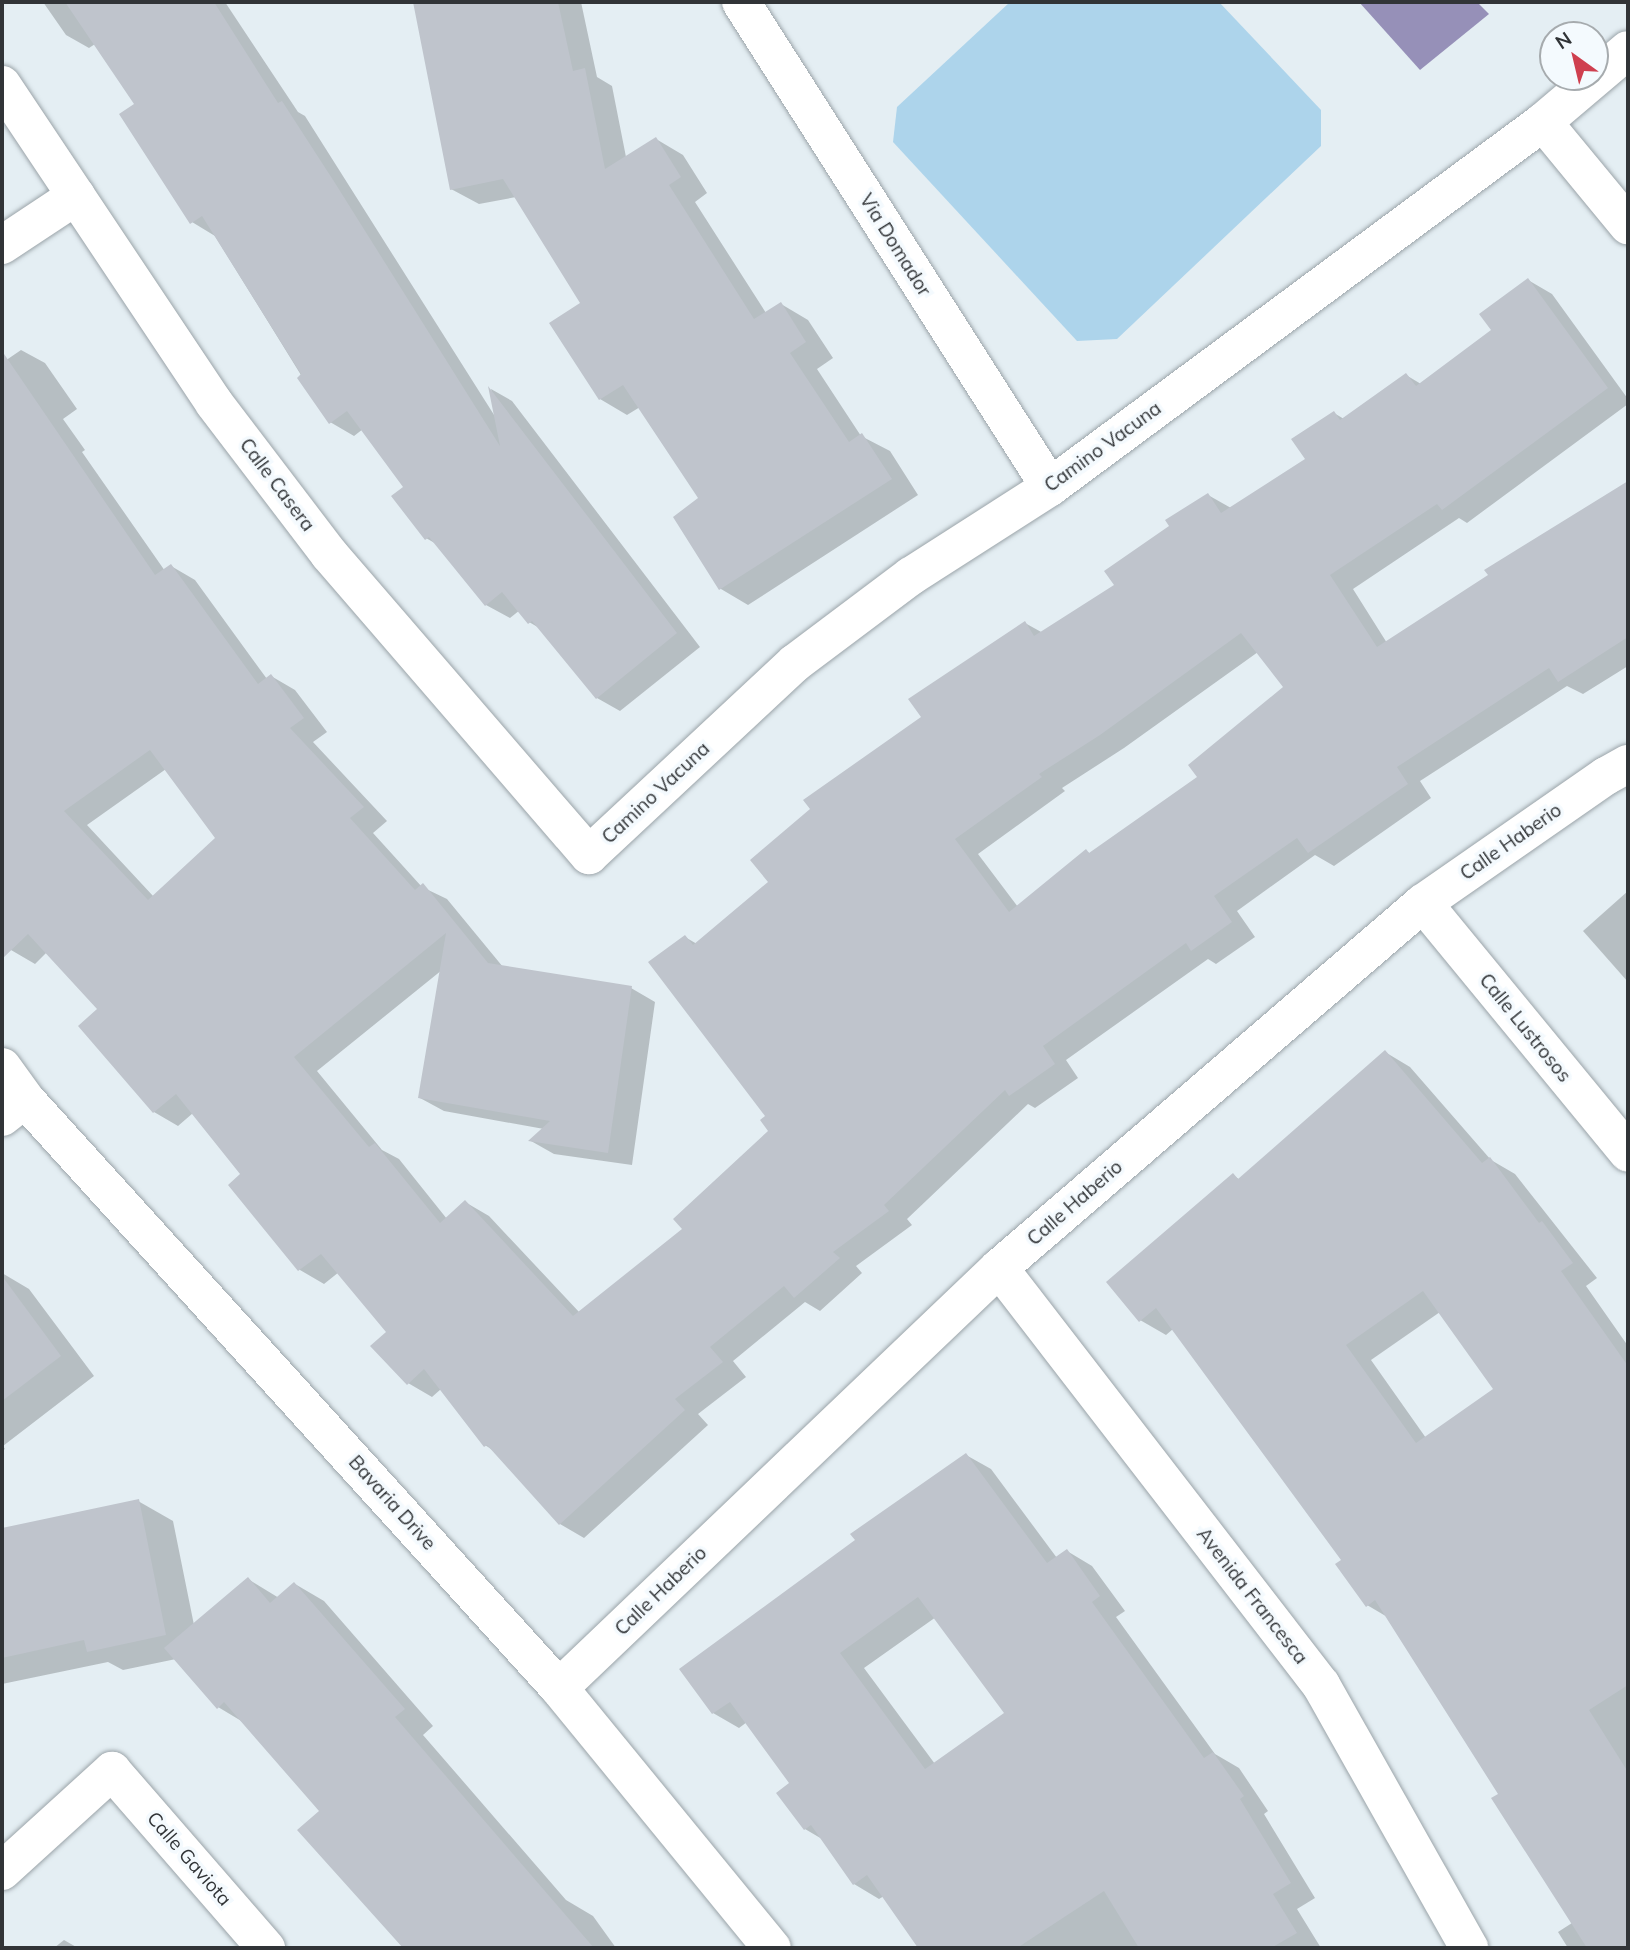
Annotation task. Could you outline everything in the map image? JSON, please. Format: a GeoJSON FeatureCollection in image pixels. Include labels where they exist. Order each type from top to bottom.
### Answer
{"type":"FeatureCollection","features":[{"type":"Feature","properties":{"kind":"street","name":"Via Domador"},"geometry":{"type":"LineString","coordinates":[[741,2],[1050,487]]}},
{"type":"Feature","properties":{"kind":"street","name":"Camino Vacuna"},"geometry":{"type":"LineString","coordinates":[[589,855],[795,663],[911,576],[1050,487],[1543,122],[1628,50]]}},
{"type":"Feature","properties":{"kind":"street","name":"Calle Casera"},"geometry":{"type":"LineString","coordinates":[[2,85],[214,402],[321,543],[589,855]]}},
{"type":"Feature","properties":{"kind":"street"},"geometry":{"type":"LineString","coordinates":[[1543,122],[1628,225]]}},
{"type":"Feature","properties":{"kind":"street"},"geometry":{"type":"LineString","coordinates":[[2,245],[76,196]]}},
{"type":"Feature","properties":{"kind":"street","name":"Calle Haberio"},"geometry":{"type":"LineString","coordinates":[[559,1688],[999,1268],[1423,903],[1606,776],[1628,764]]}},
{"type":"Feature","properties":{"kind":"street","name":"Calle Lustrosos"},"geometry":{"type":"LineString","coordinates":[[1423,903],[1628,1153]]}},
{"type":"Feature","properties":{"kind":"street","name":"Bavaria Drive"},"geometry":{"type":"LineString","coordinates":[[2,1067],[14,1108],[559,1688],[772,1948]]}},
{"type":"Feature","properties":{"kind":"street","name":"Avenida Francesca"},"geometry":{"type":"LineString","coordinates":[[999,1268],[1321,1685],[1469,1948]]}},
{"type":"Feature","properties":{"kind":"street","name":"Calle Gaviota"},"geometry":{"type":"LineString","coordinates":[[2,1871],[113,1771],[266,1948]]}},
{"type":"Feature","properties":{"kind":"shaded area"},"geometry":{"type":"Polygon","coordinates":[[[1010,2],[1219,2],[1321,110],[1321,146],[1117,339],[1077,341],[893,142],[897,107],[1010,2]]]}},
{"type":"Feature","properties":{"kind":"shaded area"},"geometry":{"type":"Polygon","coordinates":[[[1359,2],[1477,2],[1489,14],[1420,70],[1359,2]]]}},
{"type":"Feature","properties":{"kind":"building"},"geometry":{"type":"Polygon","coordinates":[[[65,2],[214,2],[278,103],[282,101],[335,183],[500,446],[488,386],[677,633],[596,699],[532,621],[528,624],[502,592],[485,606],[429,537],[425,540],[391,496],[403,487],[347,411],[329,424],[297,378],[301,374],[202,216],[190,224],[119,114],[134,104],[65,2]]]}},
{"type":"Feature","properties":{"kind":"building"},"geometry":{"type":"Polygon","coordinates":[[[413,2],[558,2],[573,71],[585,68],[605,169],[656,137],[681,177],[669,185],[754,319],[781,302],[806,342],[790,353],[849,442],[862,433],[892,479],[719,590],[673,517],[698,498],[623,385],[599,400],[549,323],[580,303],[503,179],[450,190],[413,2]]]}},
{"type":"Feature","properties":{"kind":"building"},"geometry":{"type":"Polygon","coordinates":[[[1528,278],[1608,388],[1442,510],[1437,504],[1330,575],[1377,647],[1488,575],[1484,570],[1628,481],[1628,637],[1558,682],[1549,668],[1397,767],[1408,784],[1308,853],[1297,838],[1214,896],[1232,922],[1191,951],[1186,943],[1043,1046],[1055,1064],[1009,1096],[1005,1090],[884,1205],[889,1211],[833,1252],[840,1258],[794,1298],[784,1286],[710,1347],[723,1362],[675,1399],[685,1410],[559,1525],[487,1445],[484,1447],[424,1369],[407,1385],[370,1346],[386,1332],[321,1254],[298,1271],[228,1185],[240,1174],[176,1094],[153,1113],[78,1026],[97,1009],[28,934],[2,959],[2,351],[155,575],[171,564],[258,684],[271,674],[304,718],[290,728],[364,807],[350,818],[415,890],[423,883],[488,963],[632,986],[608,1153],[528,1141],[550,1121],[418,1098],[446,933],[294,1057],[369,1147],[375,1143],[440,1223],[465,1200],[573,1316],[682,1229],[673,1219],[768,1131],[760,1120],[765,1116],[648,962],[685,935],[693,945],[768,882],[750,860],[810,809],[803,800],[921,717],[908,699],[1025,621],[1034,636],[1114,585],[1104,571],[1169,526],[1165,520],[1208,493],[1221,513],[1305,459],[1291,439],[1334,411],[1340,420],[1406,373],[1416,386],[1491,330],[1479,314],[1528,278]],[[1241,633],[1100,735],[1039,774],[1042,777],[955,839],[1009,912],[1086,849],[1089,853],[1197,777],[1188,765],[1283,687],[1241,633]],[[150,750],[64,811],[148,900],[215,838],[150,750]]]}},
{"type":"Feature","properties":{"kind":"building"},"geometry":{"type":"Polygon","coordinates":[[[1385,1050],[1482,1163],[1490,1157],[1539,1223],[1542,1221],[1573,1263],[1561,1271],[1628,1366],[1628,1685],[1589,1710],[1628,1772],[1628,1948],[1587,1948],[1491,1798],[1498,1794],[1375,1600],[1366,1607],[1335,1564],[1341,1560],[1156,1308],[1139,1322],[1106,1282],[1233,1173],[1238,1179],[1385,1050]],[[1423,1291],[1346,1345],[1416,1443],[1493,1389],[1423,1291]]]}},
{"type":"Feature","properties":{"kind":"building"},"geometry":{"type":"Polygon","coordinates":[[[2,1276],[61,1356],[2,1401],[2,1276]]]}},
{"type":"Feature","properties":{"kind":"building"},"geometry":{"type":"Polygon","coordinates":[[[966,1453],[1047,1563],[1067,1549],[1100,1596],[1092,1602],[1204,1758],[1213,1752],[1244,1796],[1240,1799],[1291,1883],[1273,1894],[1297,1933],[1271,1948],[1139,1948],[1104,1891],[1017,1948],[918,1948],[867,1875],[853,1885],[811,1825],[804,1830],[776,1793],[789,1783],[730,1702],[712,1714],[679,1669],[855,1540],[850,1534],[966,1453]],[[918,1597],[840,1653],[925,1769],[1004,1713],[918,1597]]]}},
{"type":"Feature","properties":{"kind":"building"},"geometry":{"type":"Polygon","coordinates":[[[139,1499],[166,1635],[87,1652],[84,1640],[2,1658],[2,1528],[139,1499]]]}},
{"type":"Feature","properties":{"kind":"building"},"geometry":{"type":"Polygon","coordinates":[[[248,1577],[270,1603],[294,1582],[405,1709],[395,1717],[594,1948],[403,1948],[297,1830],[319,1811],[224,1702],[217,1709],[164,1648],[248,1577]]]}}]}
